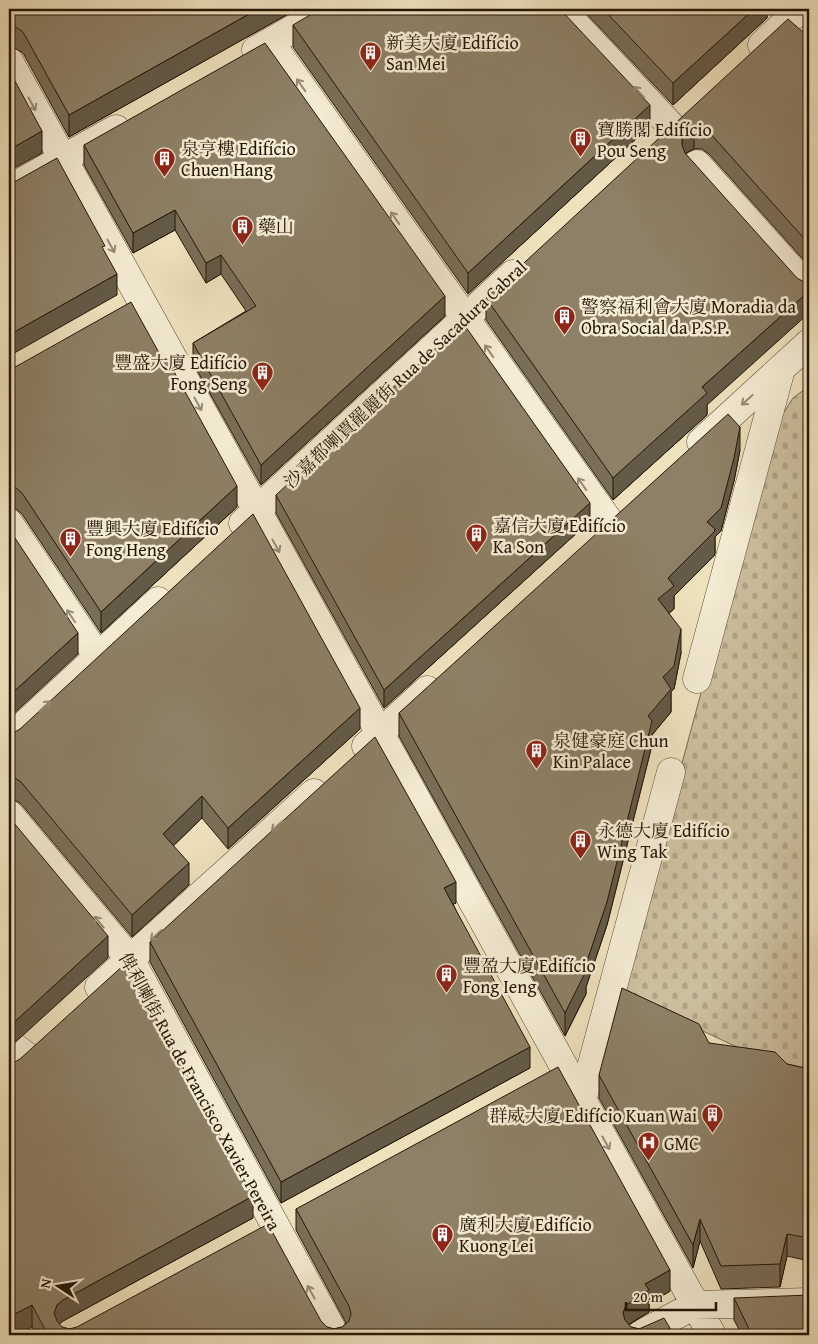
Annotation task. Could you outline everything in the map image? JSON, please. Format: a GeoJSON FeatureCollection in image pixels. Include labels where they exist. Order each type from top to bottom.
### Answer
{"type":"FeatureCollection","features":[{"type":"Feature","properties":{"kind":"street"},"geometry":{"type":"LineString","coordinates":[[236,61],[328,9]]}},
{"type":"Feature","properties":{"kind":"street"},"geometry":{"type":"LineString","coordinates":[[561,9],[672,127]]}},
{"type":"Feature","properties":{"kind":"street"},"geometry":{"type":"LineString","coordinates":[[742,63],[790,12],[809,40]]}},
{"type":"Feature","properties":{"kind":"street"},"geometry":{"type":"LineString","coordinates":[[270,42],[466,318],[602,531],[633,504]]}},
{"type":"Feature","properties":{"kind":"street"},"geometry":{"type":"LineString","coordinates":[[9,61],[380,733],[555,1072],[582,1100],[712,1335]]}},
{"type":"Feature","properties":{"kind":"street"},"geometry":{"type":"LineString","coordinates":[[652,146],[693,108]]}},
{"type":"Feature","properties":{"kind":"street"},"geometry":{"type":"LineString","coordinates":[[9,189],[140,115]]}},
{"type":"Feature","properties":{"kind":"street"},"geometry":{"type":"LineString","coordinates":[[697,164],[809,289]]}},
{"type":"Feature","properties":{"kind":"street","name":"沙嘉都喇賈罷麗街 Rua de Sacadura Cabral"},"geometry":{"type":"LineString","coordinates":[[228,537],[530,258]]}},
{"type":"Feature","properties":{"kind":"street"},"geometry":{"type":"LineString","coordinates":[[116,314],[140,300]]}},
{"type":"Feature","properties":{"kind":"street"},"geometry":{"type":"LineString","coordinates":[[685,456],[809,344]]}},
{"type":"Feature","properties":{"kind":"street"},"geometry":{"type":"LineString","coordinates":[[697,679],[781,369]]}},
{"type":"Feature","properties":{"kind":"street"},"geometry":{"type":"LineString","coordinates":[[9,523],[98,657]]}},
{"type":"Feature","properties":{"kind":"street"},"geometry":{"type":"LineString","coordinates":[[9,739],[177,584]]}},
{"type":"Feature","properties":{"kind":"street"},"geometry":{"type":"LineString","coordinates":[[81,1004],[445,674]]}},
{"type":"Feature","properties":{"kind":"street"},"geometry":{"type":"LineString","coordinates":[[582,1100],[671,772]]}},
{"type":"Feature","properties":{"kind":"street","name":"俾利喇街 Rua de Francisco Xavier Pereira"},"geometry":{"type":"LineString","coordinates":[[9,814],[130,959],[334,1335]]}},
{"type":"Feature","properties":{"kind":"street"},"geometry":{"type":"LineString","coordinates":[[14,1055],[46,1036]]}},
{"type":"Feature","properties":{"kind":"street"},"geometry":{"type":"LineString","coordinates":[[249,1238],[300,1210]]}},
{"type":"Feature","properties":{"kind":"street"},"geometry":{"type":"LineString","coordinates":[[639,1335],[696,1305],[809,1302]]}},
{"type":"Feature","properties":{"kind":"green space"},"geometry":{"type":"Polygon","coordinates":[[[809,386],[809,1081],[620,992],[772,431],[793,398],[809,386]]]}},
{"type":"Feature","properties":{"kind":"building"},"geometry":{"type":"Polygon","coordinates":[[[9,9],[258,9],[69,115],[23,32],[11,24],[9,9]]]}},
{"type":"Feature","properties":{"kind":"building"},"geometry":{"type":"Polygon","coordinates":[[[320,9],[560,9],[650,105],[468,273],[293,25],[320,9]]]}},
{"type":"Feature","properties":{"kind":"building"},"geometry":{"type":"Polygon","coordinates":[[[603,9],[754,9],[673,83],[603,9]]]}},
{"type":"Feature","properties":{"kind":"building"},"geometry":{"type":"Polygon","coordinates":[[[788,19],[804,33],[809,33],[809,244],[709,132],[702,128],[694,127],[686,131],[682,138],[682,145],[685,153],[797,278],[804,282],[809,282],[809,291],[702,387],[707,393],[613,478],[486,298],[788,19]]]}},
{"type":"Feature","properties":{"kind":"building"},"geometry":{"type":"Polygon","coordinates":[[[265,43],[445,296],[261,465],[193,343],[256,306],[221,255],[206,263],[175,210],[133,233],[84,145],[265,43]]]}},
{"type":"Feature","properties":{"kind":"building"},"geometry":{"type":"Polygon","coordinates":[[[9,70],[42,131],[9,150],[9,70]]]}},
{"type":"Feature","properties":{"kind":"building"},"geometry":{"type":"Polygon","coordinates":[[[57,158],[105,246],[102,247],[117,274],[9,335],[9,183],[57,158]]]}},
{"type":"Feature","properties":{"kind":"building"},"geometry":{"type":"Polygon","coordinates":[[[131,302],[163,360],[166,357],[237,486],[101,612],[22,493],[16,488],[9,486],[9,368],[17,366],[131,302]]]}},
{"type":"Feature","properties":{"kind":"building"},"geometry":{"type":"Polygon","coordinates":[[[463,323],[590,503],[384,690],[276,495],[463,323]]]}},
{"type":"Feature","properties":{"kind":"building"},"geometry":{"type":"Polygon","coordinates":[[[728,414],[740,427],[721,508],[707,522],[715,529],[714,532],[668,578],[674,586],[658,599],[681,629],[674,666],[663,677],[671,689],[648,716],[652,721],[607,902],[584,970],[586,971],[565,1013],[399,713],[728,414]]]}},
{"type":"Feature","properties":{"kind":"building"},"geometry":{"type":"Polygon","coordinates":[[[253,514],[360,708],[228,828],[202,796],[163,834],[189,863],[132,915],[21,782],[9,777],[9,733],[20,729],[253,514]]]}},
{"type":"Feature","properties":{"kind":"building"},"geometry":{"type":"Polygon","coordinates":[[[9,529],[78,633],[9,696],[9,529]]]}},
{"type":"Feature","properties":{"kind":"building"},"geometry":{"type":"Polygon","coordinates":[[[375,737],[456,882],[444,888],[530,1047],[281,1182],[150,942],[375,737]]]}},
{"type":"Feature","properties":{"kind":"building"},"geometry":{"type":"Polygon","coordinates":[[[9,817],[108,936],[9,1027],[9,817]]]}},
{"type":"Feature","properties":{"kind":"building"},"geometry":{"type":"Polygon","coordinates":[[[126,963],[253,1196],[63,1300],[57,1305],[54,1313],[62,1327],[69,1329],[77,1327],[268,1224],[321,1321],[327,1327],[334,1329],[342,1327],[349,1321],[351,1314],[349,1306],[296,1209],[558,1067],[670,1270],[645,1284],[649,1290],[626,1305],[623,1313],[625,1320],[631,1327],[639,1329],[664,1318],[674,1335],[48,1335],[32,1305],[9,1317],[9,1063],[20,1059],[126,963]]]}},
{"type":"Feature","properties":{"kind":"building","name":"群威大廈 Edifício Kuan Wai"},"geometry":{"type":"Polygon","coordinates":[[[622,988],[699,1024],[709,1043],[775,1052],[787,1064],[809,1069],[809,1238],[787,1234],[780,1264],[721,1266],[700,1219],[693,1245],[599,1075],[622,988]]]}},
{"type":"Feature","properties":{"kind":"building"},"geometry":{"type":"Polygon","coordinates":[[[809,1295],[809,1335],[752,1335],[734,1298],[809,1295]]]}},
{"type":"Feature","properties":{"kind":"place","name":"新美大廈 Edifício San Mei"},"geometry":{"type":"Point","coordinates":[370,71]}},
{"type":"Feature","properties":{"kind":"place","name":"寶勝閣 Edifício Pou Seng"},"geometry":{"type":"Point","coordinates":[581,158]}},
{"type":"Feature","properties":{"kind":"place","name":"泉亨樓 Edifício Chuen Hang"},"geometry":{"type":"Point","coordinates":[165,177]}},
{"type":"Feature","properties":{"kind":"place","name":"藥山"},"geometry":{"type":"Point","coordinates":[242,245]}},
{"type":"Feature","properties":{"kind":"place","name":"警察福利會大廈 Moradia da Obra Social da P.S.P."},"geometry":{"type":"Point","coordinates":[565,335]}},
{"type":"Feature","properties":{"kind":"place","name":"豐盛大廈 Edifício Fong Seng"},"geometry":{"type":"Point","coordinates":[263,391]}},
{"type":"Feature","properties":{"kind":"place","name":"嘉信大廈 Edifício Ka Son"},"geometry":{"type":"Point","coordinates":[477,554]}},
{"type":"Feature","properties":{"kind":"place","name":"豐興大廈 Edifício Fong Heng"},"geometry":{"type":"Point","coordinates":[70,557]}},
{"type":"Feature","properties":{"kind":"place","name":"泉健豪庭 Chun Kin Palace"},"geometry":{"type":"Point","coordinates":[537,769]}},
{"type":"Feature","properties":{"kind":"place","name":"永德大廈 Edifício Wing Tak"},"geometry":{"type":"Point","coordinates":[581,859]}},
{"type":"Feature","properties":{"kind":"place","name":"豐盈大廈 Edifício Fong Ieng"},"geometry":{"type":"Point","coordinates":[447,994]}},
{"type":"Feature","properties":{"kind":"place","name":"群威大廈 Edifício Kuan Wai"},"geometry":{"type":"Point","coordinates":[713,1134]}},
{"type":"Feature","properties":{"kind":"place","name":"GMC"},"geometry":{"type":"Point","coordinates":[648,1162]}},
{"type":"Feature","properties":{"kind":"place","name":"廣利大廈 Edifício Kuong Lei"},"geometry":{"type":"Point","coordinates":[443,1253]}}]}
